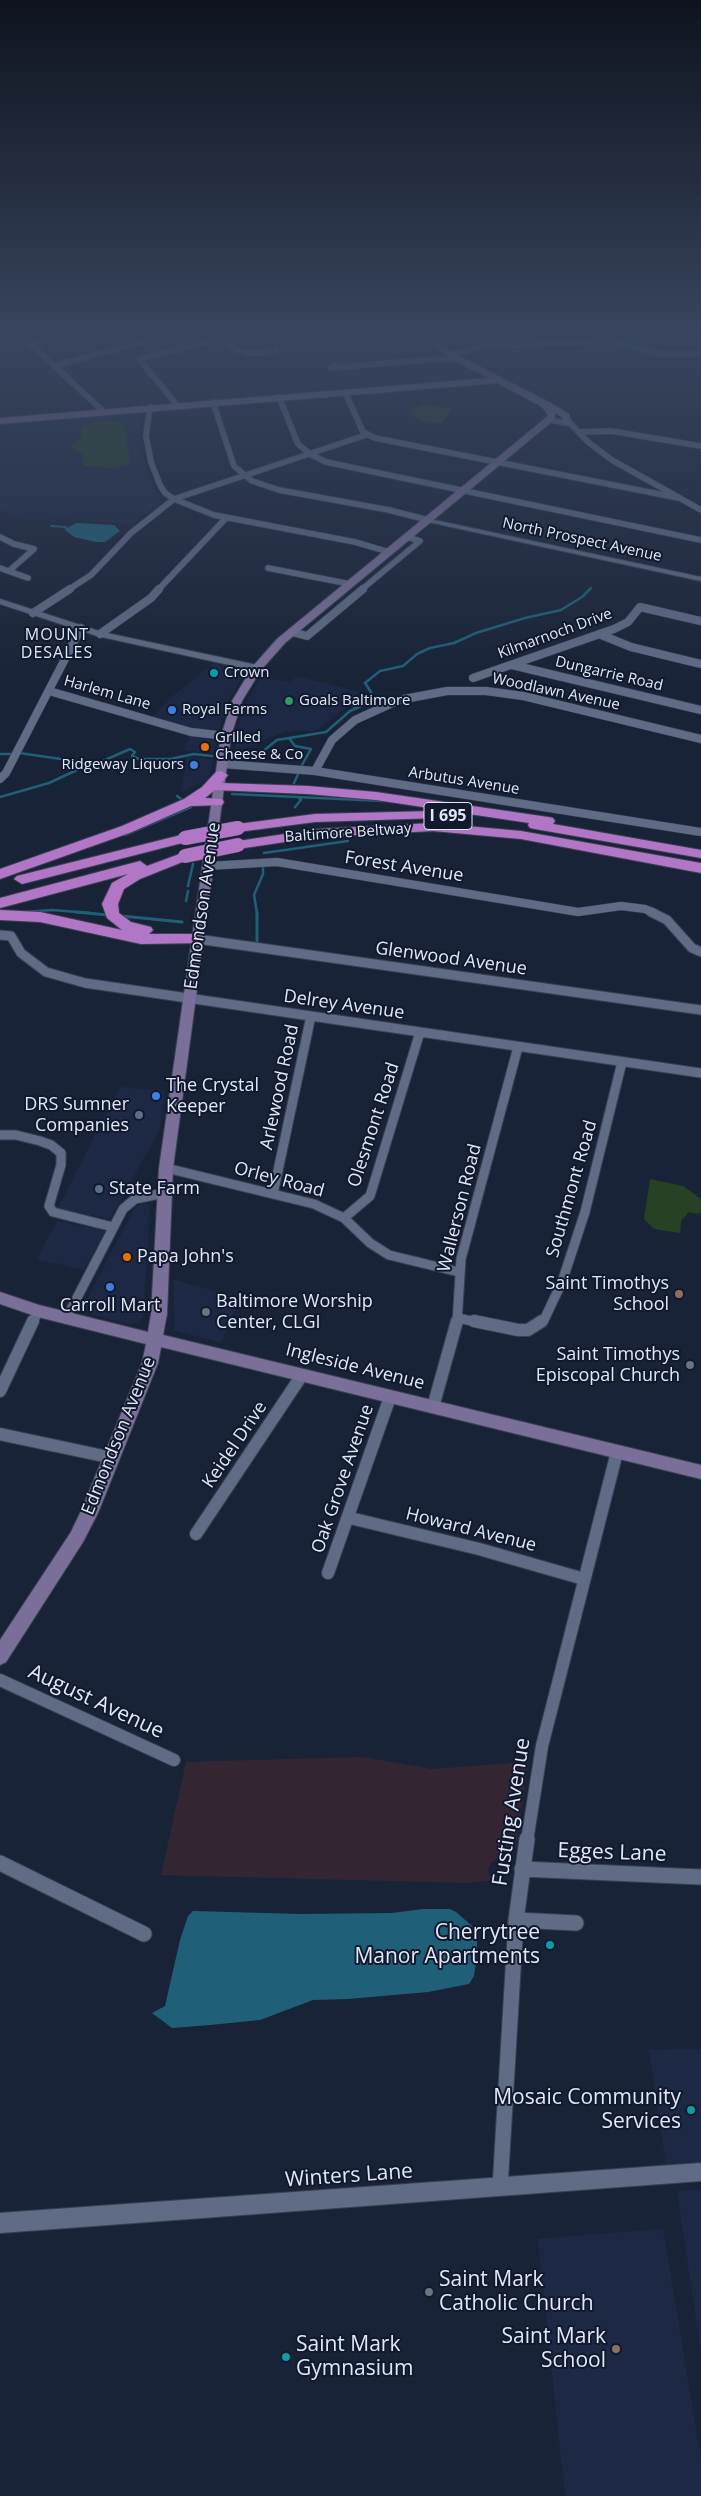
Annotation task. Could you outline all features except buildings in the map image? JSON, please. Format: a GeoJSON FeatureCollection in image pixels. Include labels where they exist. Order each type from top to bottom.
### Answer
{"type":"FeatureCollection","features":[{"type":"Feature","properties":{"kind":"highway"},"geometry":{"type":"LineString","coordinates":[[0,874],[118,832],[189,802],[207,790],[221,775],[339,793],[452,806],[554,822],[657,846]]}},
{"type":"Feature","properties":{"kind":"highway"},"geometry":{"type":"LineString","coordinates":[[189,802],[217,802]]}},
{"type":"Feature","properties":{"kind":"highway","name":"Baltimore Beltway"},"geometry":{"type":"LineString","coordinates":[[0,885],[185,838],[238,828],[315,818],[432,815],[524,824],[701,854]]}},
{"type":"Feature","properties":{"kind":"highway","name":"Baltimore Beltway"},"geometry":{"type":"LineString","coordinates":[[0,903],[112,872],[238,845],[318,833],[433,827],[521,835],[701,868]]}},
{"type":"Feature","properties":{"kind":"highway"},"geometry":{"type":"LineString","coordinates":[[603,850],[701,874]]}},
{"type":"Feature","properties":{"kind":"highway"},"geometry":{"type":"LineString","coordinates":[[185,856],[117,886],[110,904],[112,915],[126,926],[154,932],[198,936]]}},
{"type":"Feature","properties":{"kind":"highway"},"geometry":{"type":"LineString","coordinates":[[0,915],[40,917],[140,939],[198,936]]}},
{"type":"Feature","properties":{"kind":"main road","name":"Edmondson Avenue"},"geometry":{"type":"LineString","coordinates":[[0,1656],[76,1536],[113,1458],[150,1363],[156,1340],[166,1168],[226,736],[237,701],[257,668],[292,632],[513,450]]}},
{"type":"Feature","properties":{"kind":"main road","name":"Ingleside Avenue"},"geometry":{"type":"LineString","coordinates":[[0,1298],[66,1318],[701,1472]]}},
{"type":"Feature","properties":{"kind":"street"},"geometry":{"type":"LineString","coordinates":[[148,450],[160,485],[165,493],[174,499],[226,518],[354,542],[389,552]]}},
{"type":"Feature","properties":{"kind":"street"},"geometry":{"type":"LineString","coordinates":[[228,450],[238,471],[243,476],[261,485],[389,510],[428,520]]}},
{"type":"Feature","properties":{"kind":"street"},"geometry":{"type":"LineString","coordinates":[[306,450],[310,454],[336,465],[701,540]]}},
{"type":"Feature","properties":{"kind":"street"},"geometry":{"type":"LineString","coordinates":[[34,613],[91,575],[144,521],[174,499],[320,450]]}},
{"type":"Feature","properties":{"kind":"street"},"geometry":{"type":"LineString","coordinates":[[442,450],[679,498]]}},
{"type":"Feature","properties":{"kind":"street"},"geometry":{"type":"LineString","coordinates":[[599,450],[612,460],[701,510]]}},
{"type":"Feature","properties":{"kind":"street"},"geometry":{"type":"LineString","coordinates":[[100,634],[151,598],[226,518]]}},
{"type":"Feature","properties":{"kind":"street","name":"North Prospect Avenue"},"geometry":{"type":"LineString","coordinates":[[428,520],[701,579]]}},
{"type":"Feature","properties":{"kind":"street"},"geometry":{"type":"LineString","coordinates":[[0,537],[14,544],[34,549],[9,571]]}},
{"type":"Feature","properties":{"kind":"street"},"geometry":{"type":"LineString","coordinates":[[292,632],[307,636],[420,541],[407,537]]}},
{"type":"Feature","properties":{"kind":"street"},"geometry":{"type":"LineString","coordinates":[[0,568],[28,578]]}},
{"type":"Feature","properties":{"kind":"street"},"geometry":{"type":"LineString","coordinates":[[268,568],[370,583]]}},
{"type":"Feature","properties":{"kind":"street"},"geometry":{"type":"LineString","coordinates":[[0,601],[100,634],[257,668]]}},
{"type":"Feature","properties":{"kind":"street","name":"Kilmarnoch Drive"},"geometry":{"type":"LineString","coordinates":[[474,678],[628,622],[640,607],[701,621]]}},
{"type":"Feature","properties":{"kind":"street","name":"Harlem Lane"},"geometry":{"type":"LineString","coordinates":[[81,628],[49,691],[191,732],[226,736]]}},
{"type":"Feature","properties":{"kind":"street"},"geometry":{"type":"LineString","coordinates":[[598,634],[630,647],[701,664]]}},
{"type":"Feature","properties":{"kind":"street","name":"Dungarrie Road"},"geometry":{"type":"LineString","coordinates":[[511,664],[701,710]]}},
{"type":"Feature","properties":{"kind":"street"},"geometry":{"type":"LineString","coordinates":[[0,779],[49,691]]}},
{"type":"Feature","properties":{"kind":"street","name":"Woodlawn Avenue"},"geometry":{"type":"LineString","coordinates":[[315,771],[332,740],[355,720],[399,700],[447,691],[486,691],[523,696],[701,739]]}},
{"type":"Feature","properties":{"kind":"street","name":"Arbutus Avenue"},"geometry":{"type":"LineString","coordinates":[[221,775],[315,771],[701,832]]}},
{"type":"Feature","properties":{"kind":"street","name":"Forest Avenue"},"geometry":{"type":"LineString","coordinates":[[208,866],[277,862],[564,910],[591,912],[622,906],[645,909],[667,920],[692,948],[701,952]]}},
{"type":"Feature","properties":{"kind":"street","name":"Delrey Avenue"},"geometry":{"type":"LineString","coordinates":[[0,936],[11,936],[28,960],[59,977],[85,983],[701,1073]]}},
{"type":"Feature","properties":{"kind":"street","name":"Glenwood Avenue"},"geometry":{"type":"LineString","coordinates":[[198,936],[701,1010]]}},
{"type":"Feature","properties":{"kind":"street","name":"Arlewood Road"},"geometry":{"type":"LineString","coordinates":[[273,1194],[311,1016]]}},
{"type":"Feature","properties":{"kind":"street","name":"Olesmont Road"},"geometry":{"type":"LineString","coordinates":[[344,1218],[370,1196],[420,1032]]}},
{"type":"Feature","properties":{"kind":"street","name":"Wallerson Road"},"geometry":{"type":"LineString","coordinates":[[433,1407],[458,1318],[459,1272],[518,1047]]}},
{"type":"Feature","properties":{"kind":"street","name":"Southmont Road"},"geometry":{"type":"LineString","coordinates":[[458,1318],[518,1330],[528,1330],[544,1320],[562,1282],[585,1212],[622,1062]]}},
{"type":"Feature","properties":{"kind":"street"},"geometry":{"type":"LineString","coordinates":[[0,1135],[16,1135],[40,1141],[50,1144],[61,1153],[61,1165],[49,1206],[53,1212],[113,1227]]}},
{"type":"Feature","properties":{"kind":"street","name":"Orley Road"},"geometry":{"type":"LineString","coordinates":[[166,1168],[314,1204],[344,1218],[370,1243],[389,1255],[459,1272]]}},
{"type":"Feature","properties":{"kind":"street"},"geometry":{"type":"LineString","coordinates":[[66,1318],[123,1209],[135,1199],[151,1194],[164,1194]]}},
{"type":"Feature","properties":{"kind":"street"},"geometry":{"type":"LineString","coordinates":[[0,1391],[38,1311]]}},
{"type":"Feature","properties":{"kind":"street","name":"Keidel Drive"},"geometry":{"type":"LineString","coordinates":[[196,1534],[302,1375]]}},
{"type":"Feature","properties":{"kind":"street","name":"Oak Grove Avenue"},"geometry":{"type":"LineString","coordinates":[[328,1573],[350,1518],[390,1397]]}},
{"type":"Feature","properties":{"kind":"street"},"geometry":{"type":"LineString","coordinates":[[0,1434],[113,1458]]}},
{"type":"Feature","properties":{"kind":"street","name":"Fusting Avenue"},"geometry":{"type":"LineString","coordinates":[[500,2188],[516,1920],[522,1869],[542,1746],[617,1452]]}},
{"type":"Feature","properties":{"kind":"street","name":"Howard Avenue"},"geometry":{"type":"LineString","coordinates":[[350,1518],[479,1549],[584,1579]]}},
{"type":"Feature","properties":{"kind":"street","name":"August Avenue"},"geometry":{"type":"LineString","coordinates":[[0,1680],[174,1760]]}},
{"type":"Feature","properties":{"kind":"street"},"geometry":{"type":"LineString","coordinates":[[0,1863],[144,1934]]}},
{"type":"Feature","properties":{"kind":"street","name":"Egges Lane"},"geometry":{"type":"LineString","coordinates":[[522,1869],[701,1877]]}},
{"type":"Feature","properties":{"kind":"street"},"geometry":{"type":"LineString","coordinates":[[516,1920],[576,1922]]}},
{"type":"Feature","properties":{"kind":"street","name":"Winters Lane"},"geometry":{"type":"LineString","coordinates":[[0,2223],[701,2172]]}},
{"type":"Feature","properties":{"kind":"shaded area"},"geometry":{"type":"Polygon","coordinates":[[[0,450],[141,450],[143,461],[151,483],[161,501],[132,524],[64,519],[26,520],[0,510],[0,450]]]}},
{"type":"Feature","properties":{"kind":"shaded area"},"geometry":{"type":"Polygon","coordinates":[[[77,523],[114,525],[120,531],[105,542],[96,542],[74,537],[64,529],[77,523]]]}},
{"type":"Feature","properties":{"kind":"shaded area"},"geometry":{"type":"Polygon","coordinates":[[[214,663],[246,670],[227,703],[219,730],[216,732],[201,730],[152,717],[175,694],[214,663]]]}},
{"type":"Feature","properties":{"kind":"shaded area"},"geometry":{"type":"Polygon","coordinates":[[[261,676],[290,683],[297,676],[359,692],[349,705],[316,731],[286,731],[234,753],[242,710],[261,676]]]}},
{"type":"Feature","properties":{"kind":"shaded area"},"geometry":{"type":"Polygon","coordinates":[[[190,736],[216,740],[214,753],[183,750],[190,736]]]}},
{"type":"Feature","properties":{"kind":"shaded area"},"geometry":{"type":"Polygon","coordinates":[[[187,757],[213,759],[209,779],[181,792],[187,757]]]}},
{"type":"Feature","properties":{"kind":"shaded area"},"geometry":{"type":"Polygon","coordinates":[[[120,1087],[165,1091],[160,1129],[110,1219],[58,1208],[120,1087]]]}},
{"type":"Feature","properties":{"kind":"shaded area"},"geometry":{"type":"Polygon","coordinates":[[[146,1204],[150,1206],[143,1316],[138,1323],[130,1324],[90,1314],[83,1307],[133,1211],[139,1205],[146,1204]]]}},
{"type":"Feature","properties":{"kind":"shaded area"},"geometry":{"type":"Polygon","coordinates":[[[57,1221],[105,1231],[84,1270],[37,1259],[57,1221]]]}},
{"type":"Feature","properties":{"kind":"shaded area"},"geometry":{"type":"Polygon","coordinates":[[[174,1280],[240,1297],[221,1343],[174,1330],[174,1280]]]}},
{"type":"Feature","properties":{"kind":"shaded area"},"geometry":{"type":"Polygon","coordinates":[[[362,1757],[432,1769],[528,1762],[516,1847],[492,1862],[487,1871],[493,1880],[467,1883],[161,1875],[186,1762],[362,1757]]]}},
{"type":"Feature","properties":{"kind":"shaded area"},"geometry":{"type":"Polygon","coordinates":[[[423,1909],[450,1909],[472,1926],[477,1939],[477,1955],[474,1976],[469,1984],[428,1992],[313,2000],[260,2020],[210,2025],[172,2028],[152,2013],[165,2006],[180,1940],[188,1916],[193,1911],[300,1914],[392,1913],[423,1909]]]}},
{"type":"Feature","properties":{"kind":"shaded area"},"geometry":{"type":"Polygon","coordinates":[[[701,2049],[701,2163],[666,2166],[649,2050],[701,2049]]]}},
{"type":"Feature","properties":{"kind":"shaded area"},"geometry":{"type":"Polygon","coordinates":[[[701,2190],[701,2353],[677,2191],[701,2190]]]}},
{"type":"Feature","properties":{"kind":"shaded area","name":"Saint Mark School"},"geometry":{"type":"Polygon","coordinates":[[[663,2229],[701,2459],[701,2496],[565,2496],[538,2239],[663,2229]]]}},
{"type":"Feature","properties":{"kind":"green space"},"geometry":{"type":"Polygon","coordinates":[[[76,450],[128,450],[130,461],[127,465],[115,468],[85,466],[82,454],[76,450]]]}},
{"type":"Feature","properties":{"kind":"green space"},"geometry":{"type":"Polygon","coordinates":[[[650,1179],[683,1186],[701,1199],[701,1212],[698,1214],[689,1212],[681,1221],[680,1233],[654,1229],[644,1219],[650,1179]]]}},
{"type":"Feature","properties":{"kind":"waterway"},"geometry":{"type":"LineString","coordinates":[[51,526],[66,527]]}},
{"type":"Feature","properties":{"kind":"waterway"},"geometry":{"type":"LineString","coordinates":[[289,738],[326,732],[350,711],[372,701],[371,692],[365,683],[380,671],[403,666],[417,654],[430,648],[454,643],[476,633],[525,618],[561,610],[582,597],[591,588]]}},
{"type":"Feature","properties":{"kind":"waterway"},"geometry":{"type":"LineString","coordinates":[[233,757],[258,755],[277,740],[289,738]]}},
{"type":"Feature","properties":{"kind":"waterway"},"geometry":{"type":"LineString","coordinates":[[289,738],[295,746],[311,749],[302,765]]}},
{"type":"Feature","properties":{"kind":"waterway"},"geometry":{"type":"LineString","coordinates":[[85,762],[96,764],[130,749],[135,752],[132,756],[139,759],[170,759],[194,754],[212,756]]}},
{"type":"Feature","properties":{"kind":"waterway"},"geometry":{"type":"LineString","coordinates":[[19,753],[85,762]]}},
{"type":"Feature","properties":{"kind":"waterway"},"geometry":{"type":"LineString","coordinates":[[0,754],[11,754]]}},
{"type":"Feature","properties":{"kind":"waterway"},"geometry":{"type":"LineString","coordinates":[[0,797],[49,783],[79,769],[85,762]]}},
{"type":"Feature","properties":{"kind":"waterway"},"geometry":{"type":"LineString","coordinates":[[294,783],[299,772]]}},
{"type":"Feature","properties":{"kind":"waterway"},"geometry":{"type":"LineString","coordinates":[[232,794],[383,801]]}},
{"type":"Feature","properties":{"kind":"waterway"},"geometry":{"type":"LineString","coordinates":[[177,796],[181,799]]}},
{"type":"Feature","properties":{"kind":"waterway"},"geometry":{"type":"LineString","coordinates":[[295,807],[301,800],[299,798]]}},
{"type":"Feature","properties":{"kind":"waterway"},"geometry":{"type":"LineString","coordinates":[[125,835],[191,807]]}},
{"type":"Feature","properties":{"kind":"waterway"},"geometry":{"type":"LineString","coordinates":[[264,853],[348,841]]}},
{"type":"Feature","properties":{"kind":"waterway"},"geometry":{"type":"LineString","coordinates":[[257,913],[254,895],[263,874],[263,863]]}},
{"type":"Feature","properties":{"kind":"waterway"},"geometry":{"type":"LineString","coordinates":[[188,886],[193,864]]}},
{"type":"Feature","properties":{"kind":"waterway"},"geometry":{"type":"LineString","coordinates":[[186,901],[188,891]]}},
{"type":"Feature","properties":{"kind":"waterway"},"geometry":{"type":"LineString","coordinates":[[25,912],[52,910],[90,913]]}},
{"type":"Feature","properties":{"kind":"waterway"},"geometry":{"type":"LineString","coordinates":[[76,912],[108,915]]}},
{"type":"Feature","properties":{"kind":"waterway"},"geometry":{"type":"LineString","coordinates":[[257,913],[257,941]]}},
{"type":"Feature","properties":{"kind":"waterway"},"geometry":{"type":"LineString","coordinates":[[122,916],[182,922]]}},
{"type":"Feature","properties":{"kind":"place","name":"Crown"},"geometry":{"type":"Point","coordinates":[214,673]}},
{"type":"Feature","properties":{"kind":"place","name":"Goals Baltimore"},"geometry":{"type":"Point","coordinates":[289,701]}},
{"type":"Feature","properties":{"kind":"place","name":"Royal Farms"},"geometry":{"type":"Point","coordinates":[172,710]}},
{"type":"Feature","properties":{"kind":"place","name":"Grilled Cheese & Co"},"geometry":{"type":"Point","coordinates":[205,747]}},
{"type":"Feature","properties":{"kind":"place","name":"Ridgeway Liquors"},"geometry":{"type":"Point","coordinates":[194,765]}},
{"type":"Feature","properties":{"kind":"place","name":"The Crystal Keeper"},"geometry":{"type":"Point","coordinates":[156,1096]}},
{"type":"Feature","properties":{"kind":"place","name":"DRS Sumner Companies"},"geometry":{"type":"Point","coordinates":[139,1115]}},
{"type":"Feature","properties":{"kind":"place","name":"State Farm"},"geometry":{"type":"Point","coordinates":[99,1189]}},
{"type":"Feature","properties":{"kind":"place","name":"Papa John's"},"geometry":{"type":"Point","coordinates":[127,1257]}},
{"type":"Feature","properties":{"kind":"place","name":"Carroll Mart"},"geometry":{"type":"Point","coordinates":[110,1287]}},
{"type":"Feature","properties":{"kind":"place","name":"Saint Timothys School"},"geometry":{"type":"Point","coordinates":[679,1294]}},
{"type":"Feature","properties":{"kind":"place","name":"Baltimore Worship Center, CLGI"},"geometry":{"type":"Point","coordinates":[206,1312]}},
{"type":"Feature","properties":{"kind":"place","name":"Saint Timothys Episcopal Church"},"geometry":{"type":"Point","coordinates":[690,1365]}},
{"type":"Feature","properties":{"kind":"place","name":"Cherrytree Manor Apartments"},"geometry":{"type":"Point","coordinates":[550,1945]}},
{"type":"Feature","properties":{"kind":"place","name":"Mosaic Community Services"},"geometry":{"type":"Point","coordinates":[691,2110]}},
{"type":"Feature","properties":{"kind":"place","name":"Saint Mark Catholic Church"},"geometry":{"type":"Point","coordinates":[429,2292]}},
{"type":"Feature","properties":{"kind":"place","name":"Saint Mark School"},"geometry":{"type":"Point","coordinates":[616,2349]}},
{"type":"Feature","properties":{"kind":"place","name":"Saint Mark Gymnasium"},"geometry":{"type":"Point","coordinates":[286,2357]}},
{"type":"Feature","properties":{"kind":"district","name":"MOUNT DESALES"},"geometry":{"type":"Point","coordinates":[57,644]}}]}
